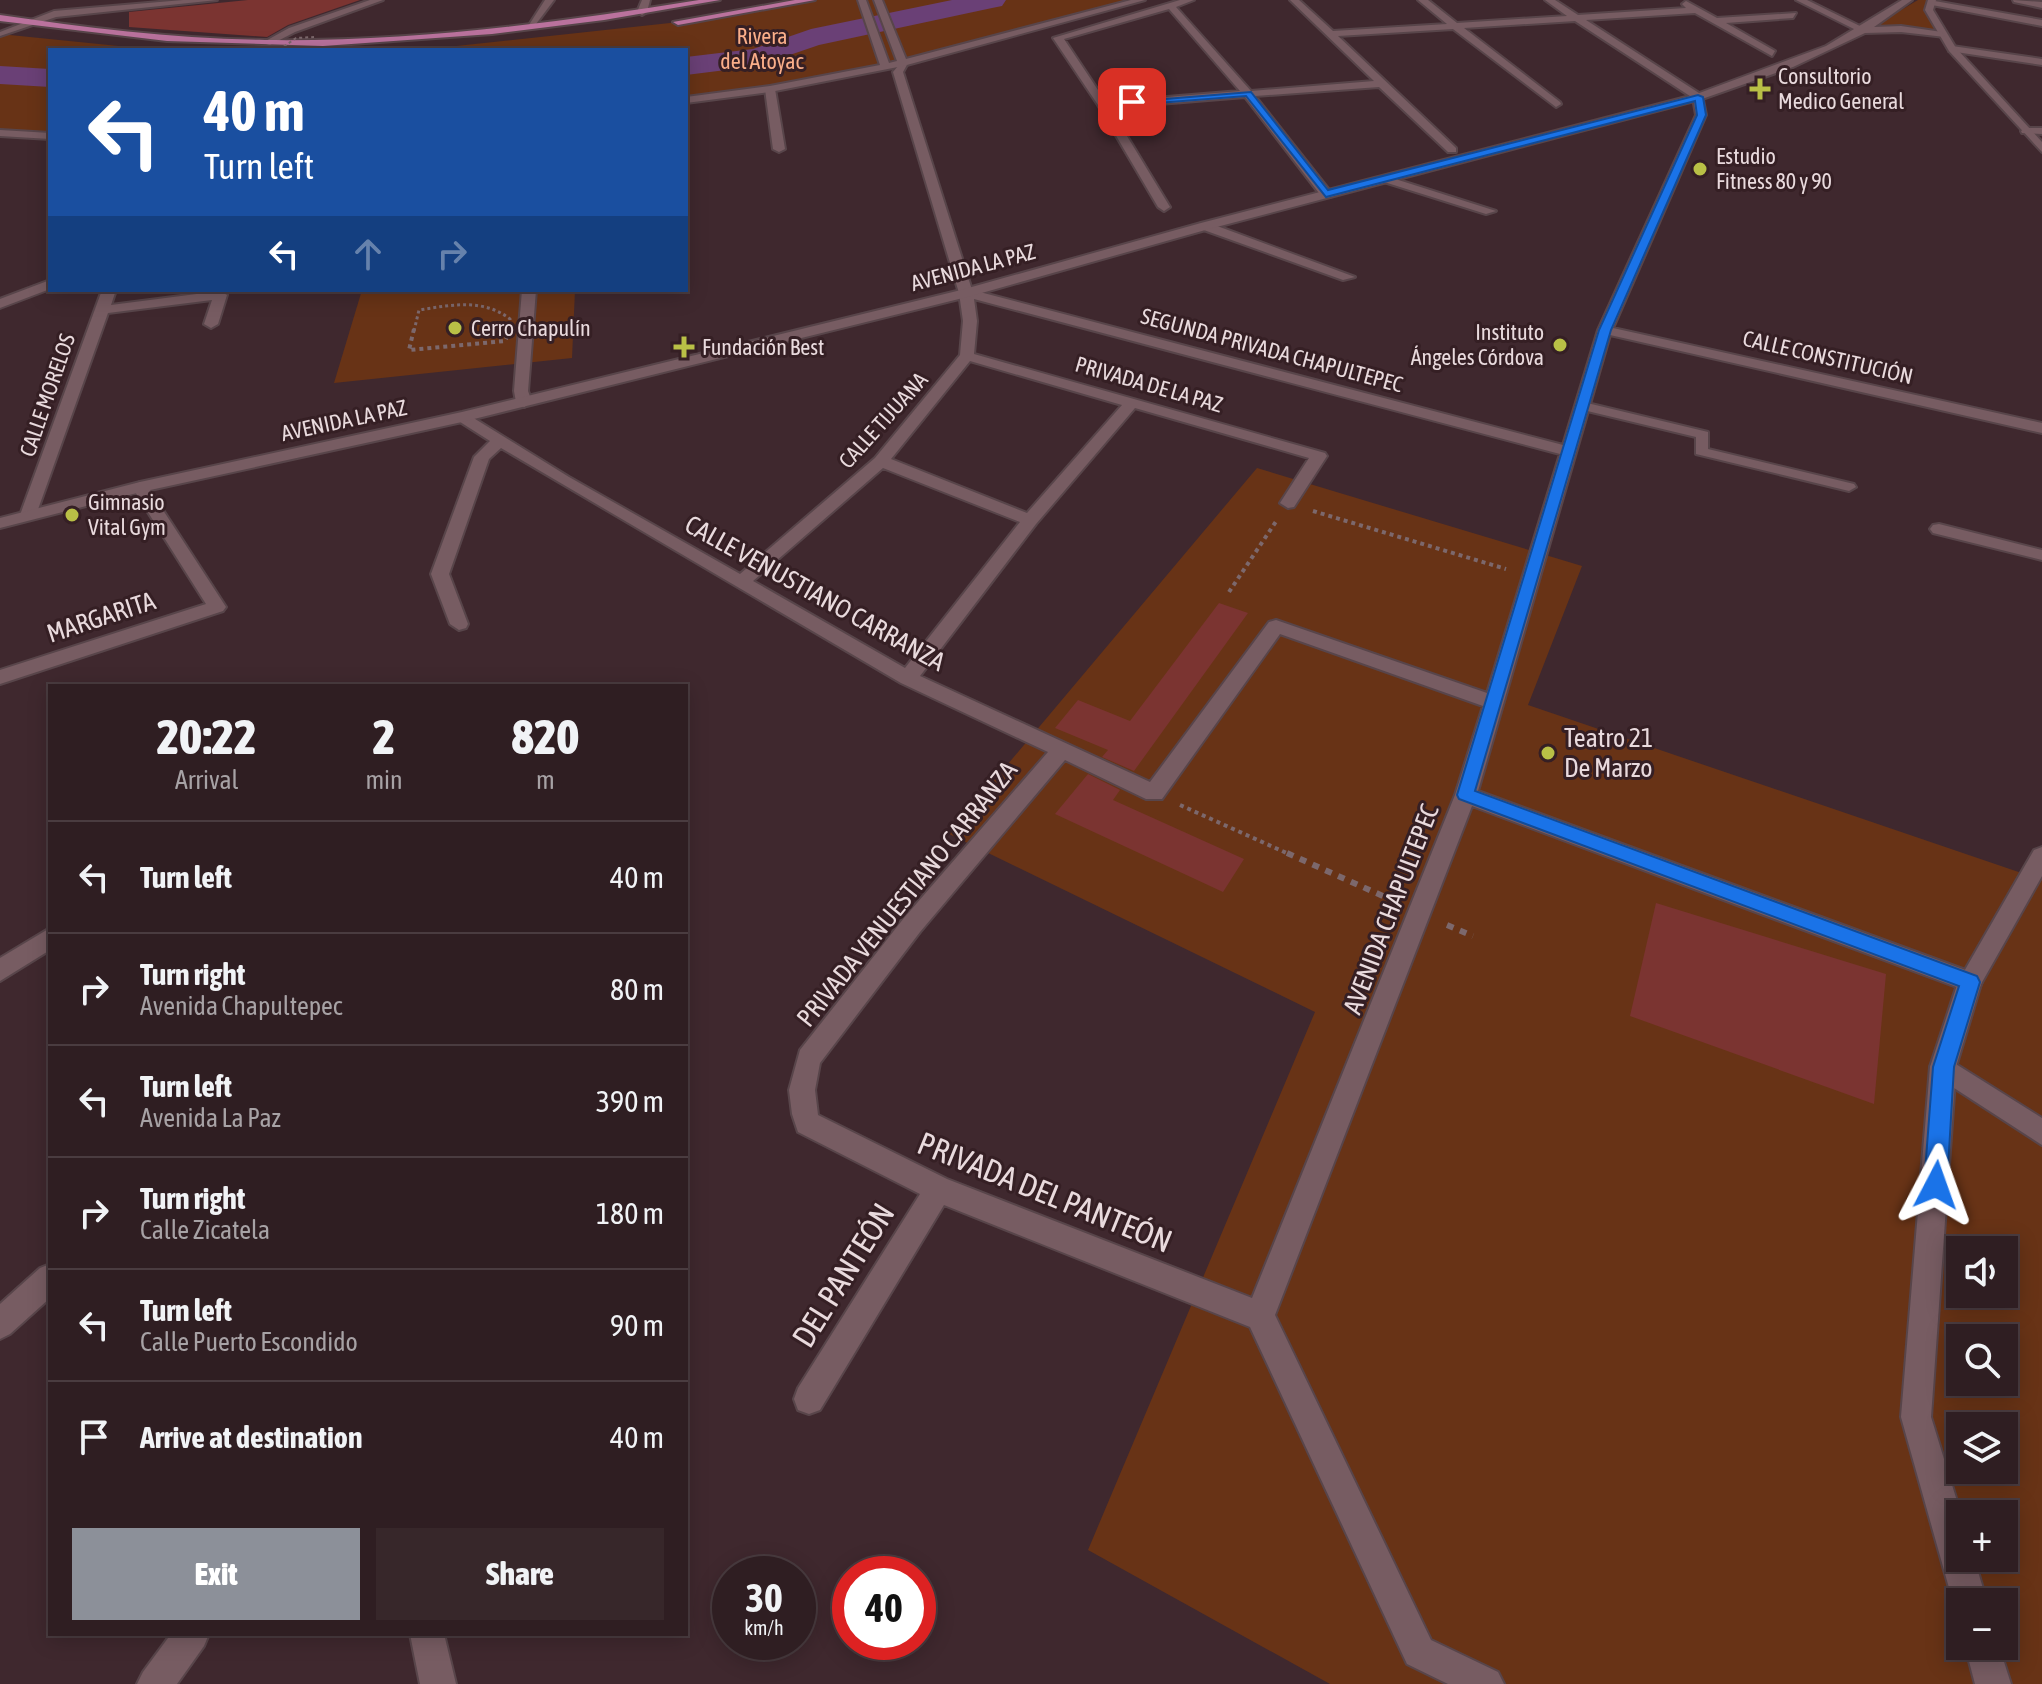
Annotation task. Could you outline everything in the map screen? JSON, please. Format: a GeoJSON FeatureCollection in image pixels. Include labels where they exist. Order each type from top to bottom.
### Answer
{"type":"FeatureCollection","features":[{"type":"Feature","properties":{"kind":"main road"},"geometry":{"type":"LineString","coordinates":[[0,18],[267,43],[405,40],[642,12],[716,0]]}},
{"type":"Feature","properties":{"kind":"main road"},"geometry":{"type":"LineString","coordinates":[[670,23],[811,0]]}},
{"type":"Feature","properties":{"kind":"main road"},"geometry":{"type":"LineString","coordinates":[[2,34],[34,38]]}},
{"type":"Feature","properties":{"kind":"street"},"geometry":{"type":"LineString","coordinates":[[54,14],[64,0]]}},
{"type":"Feature","properties":{"kind":"street"},"geometry":{"type":"LineString","coordinates":[[2,34],[54,14],[158,2],[213,0]]}},
{"type":"Feature","properties":{"kind":"street"},"geometry":{"type":"LineString","coordinates":[[267,43],[292,30],[379,0]]}},
{"type":"Feature","properties":{"kind":"street"},"geometry":{"type":"LineString","coordinates":[[530,26],[550,0]]}},
{"type":"Feature","properties":{"kind":"street"},"geometry":{"type":"LineString","coordinates":[[642,12],[646,0]]}},
{"type":"Feature","properties":{"kind":"street"},"geometry":{"type":"LineString","coordinates":[[862,0],[884,61]]}},
{"type":"Feature","properties":{"kind":"street"},"geometry":{"type":"LineString","coordinates":[[878,0],[900,63],[966,293],[970,321],[967,356]]}},
{"type":"Feature","properties":{"kind":"street"},"geometry":{"type":"LineString","coordinates":[[688,100],[770,89],[884,61],[900,63],[1141,0]]}},
{"type":"Feature","properties":{"kind":"street"},"geometry":{"type":"LineString","coordinates":[[1164,207],[1103,105],[1058,38],[1190,0]]}},
{"type":"Feature","properties":{"kind":"street"},"geometry":{"type":"LineString","coordinates":[[1294,0],[1452,150]]}},
{"type":"Feature","properties":{"kind":"street"},"geometry":{"type":"LineString","coordinates":[[1422,0],[1556,104]]}},
{"type":"Feature","properties":{"kind":"street"},"geometry":{"type":"LineString","coordinates":[[1549,0],[1698,97]]}},
{"type":"Feature","properties":{"kind":"street"},"geometry":{"type":"LineString","coordinates":[[1679,0],[1772,53]]}},
{"type":"Feature","properties":{"kind":"street"},"geometry":{"type":"LineString","coordinates":[[1800,0],[1863,30],[1901,29],[1942,35]]}},
{"type":"Feature","properties":{"kind":"street","name":"AVENIDA LA PAZ"},"geometry":{"type":"LineString","coordinates":[[0,523],[140,487],[462,417],[966,293],[1205,226],[1698,97],[1790,65],[1863,30],[1908,0]]}},
{"type":"Feature","properties":{"kind":"street"},"geometry":{"type":"LineString","coordinates":[[2017,0],[2042,5]]}},
{"type":"Feature","properties":{"kind":"street"},"geometry":{"type":"LineString","coordinates":[[2042,23],[1932,1],[1929,10],[1952,49],[2042,149]]}},
{"type":"Feature","properties":{"kind":"street"},"geometry":{"type":"LineString","coordinates":[[1171,6],[1248,94],[1326,194]]}},
{"type":"Feature","properties":{"kind":"street"},"geometry":{"type":"LineString","coordinates":[[1333,34],[1696,10]]}},
{"type":"Feature","properties":{"kind":"street"},"geometry":{"type":"LineString","coordinates":[[1716,21],[1793,15]]}},
{"type":"Feature","properties":{"kind":"street"},"geometry":{"type":"LineString","coordinates":[[1952,49],[2042,62]]}},
{"type":"Feature","properties":{"kind":"street"},"geometry":{"type":"LineString","coordinates":[[1103,105],[1379,84]]}},
{"type":"Feature","properties":{"kind":"street"},"geometry":{"type":"LineString","coordinates":[[770,89],[779,149]]}},
{"type":"Feature","properties":{"kind":"street","name":"AVENIDA CHAPULTEPEC"},"geometry":{"type":"LineString","coordinates":[[1260,1316],[1466,795],[1532,577],[1566,451],[1605,330],[1701,115],[1698,97]]}},
{"type":"Feature","properties":{"kind":"street"},"geometry":{"type":"LineString","coordinates":[[2026,131],[2042,131]]}},
{"type":"Feature","properties":{"kind":"street"},"geometry":{"type":"LineString","coordinates":[[0,133],[48,136]]}},
{"type":"Feature","properties":{"kind":"street"},"geometry":{"type":"LineString","coordinates":[[1385,179],[1490,211]]}},
{"type":"Feature","properties":{"kind":"street"},"geometry":{"type":"LineString","coordinates":[[1205,226],[1348,277]]}},
{"type":"Feature","properties":{"kind":"street"},"geometry":{"type":"LineString","coordinates":[[0,304],[48,285]]}},
{"type":"Feature","properties":{"kind":"street","name":"CALLE MORELOS"},"geometry":{"type":"LineString","coordinates":[[28,515],[108,292]]}},
{"type":"Feature","properties":{"kind":"street"},"geometry":{"type":"LineString","coordinates":[[524,402],[521,391],[529,292]]}},
{"type":"Feature","properties":{"kind":"street","name":"SEGUNDA PRIVADA CHAPULTEPEC"},"geometry":{"type":"LineString","coordinates":[[966,293],[1566,451]]}},
{"type":"Feature","properties":{"kind":"street"},"geometry":{"type":"LineString","coordinates":[[100,310],[220,295],[211,324]]}},
{"type":"Feature","properties":{"kind":"street","name":"CALLE CONSTITUCIÓN"},"geometry":{"type":"LineString","coordinates":[[1605,330],[2042,428]]}},
{"type":"Feature","properties":{"kind":"street","name":"PRIVADA DE LA PAZ"},"geometry":{"type":"LineString","coordinates":[[967,356],[1319,456],[1288,503]]}},
{"type":"Feature","properties":{"kind":"street","name":"CALLE TIJUANA"},"geometry":{"type":"LineString","coordinates":[[742,581],[881,461],[967,356]]}},
{"type":"Feature","properties":{"kind":"street"},"geometry":{"type":"LineString","coordinates":[[908,678],[1030,520],[1132,402]]}},
{"type":"Feature","properties":{"kind":"street","name":"CALLE VENUSTIANO CARRANZA"},"geometry":{"type":"LineString","coordinates":[[462,417],[498,442],[908,678],[1154,793]]}},
{"type":"Feature","properties":{"kind":"street"},"geometry":{"type":"LineString","coordinates":[[459,624],[440,574],[482,457],[498,442]]}},
{"type":"Feature","properties":{"kind":"street"},"geometry":{"type":"LineString","coordinates":[[881,461],[1030,520]]}},
{"type":"Feature","properties":{"kind":"street","name":"MARGARITA"},"geometry":{"type":"LineString","coordinates":[[0,677],[217,607],[140,487]]}},
{"type":"Feature","properties":{"kind":"street"},"geometry":{"type":"LineString","coordinates":[[1939,529],[2042,555]]}},
{"type":"Feature","properties":{"kind":"street"},"geometry":{"type":"LineString","coordinates":[[1154,793],[1276,626],[1493,702]]}},
{"type":"Feature","properties":{"kind":"street","name":"PRIVADA VENUESTIANO CARRANZA"},"geometry":{"type":"LineString","coordinates":[[807,1123],[801,1102],[801,1082],[809,1058],[912,925],[1061,751]]}},
{"type":"Feature","properties":{"kind":"street"},"geometry":{"type":"LineString","coordinates":[[1466,795],[1970,982]]}},
{"type":"Feature","properties":{"kind":"street"},"geometry":{"type":"LineString","coordinates":[[1966,1588],[1916,1417],[1943,1067],[1970,982],[2042,856]]}},
{"type":"Feature","properties":{"kind":"street"},"geometry":{"type":"LineString","coordinates":[[0,971],[48,939]]}},
{"type":"Feature","properties":{"kind":"street"},"geometry":{"type":"LineString","coordinates":[[1943,1067],[2042,1133]]}},
{"type":"Feature","properties":{"kind":"street","name":"PRIVADA DEL PANTEÓN"},"geometry":{"type":"LineString","coordinates":[[807,1123],[938,1189],[1260,1316]]}},
{"type":"Feature","properties":{"kind":"street","name":"DEL PANTEÓN"},"geometry":{"type":"LineString","coordinates":[[809,1399],[938,1189]]}},
{"type":"Feature","properties":{"kind":"street"},"geometry":{"type":"LineString","coordinates":[[0,1324],[48,1280]]}},
{"type":"Feature","properties":{"kind":"street"},"geometry":{"type":"LineString","coordinates":[[1260,1316],[1419,1652],[1486,1684]]}},
{"type":"Feature","properties":{"kind":"street"},"geometry":{"type":"LineString","coordinates":[[155,1684],[191,1636]]}},
{"type":"Feature","properties":{"kind":"street"},"geometry":{"type":"LineString","coordinates":[[427,1636],[438,1684]]}},
{"type":"Feature","properties":{"kind":"street"},"geometry":{"type":"LineString","coordinates":[[1986,1660],[1993,1684]]}},
{"type":"Feature","properties":{"kind":"lane"},"geometry":{"type":"LineString","coordinates":[[1583,406],[1703,435],[1701,451],[1849,487]]}},
{"type":"Feature","properties":{"kind":"path"},"geometry":{"type":"LineString","coordinates":[[282,48],[296,38],[314,37]]}},
{"type":"Feature","properties":{"kind":"path"},"geometry":{"type":"LineString","coordinates":[[484,305],[501,311],[510,319],[511,330],[505,341],[423,349],[409,350],[419,310],[439,306],[484,305]]}},
{"type":"Feature","properties":{"kind":"path"},"geometry":{"type":"LineString","coordinates":[[1229,592],[1288,503],[1532,577]]}},
{"type":"Feature","properties":{"kind":"path"},"geometry":{"type":"LineString","coordinates":[[1154,793],[1419,913]]}},
{"type":"Feature","properties":{"kind":"green space","name":"Rivera del Atoyac"},"geometry":{"type":"Polygon","coordinates":[[[804,0],[1141,0],[903,63],[770,89],[688,100],[688,48],[438,48],[670,23],[804,0]]]}},
{"type":"Feature","properties":{"kind":"green space"},"geometry":{"type":"Polygon","coordinates":[[[1918,0],[1927,0],[1948,35],[1876,25],[1918,0]]]}},
{"type":"Feature","properties":{"kind":"green space"},"geometry":{"type":"Polygon","coordinates":[[[0,34],[138,48],[48,48],[48,134],[0,132],[0,34]]]}},
{"type":"Feature","properties":{"kind":"green space"},"geometry":{"type":"Polygon","coordinates":[[[361,292],[575,292],[572,358],[334,383],[361,292]]]}},
{"type":"Feature","properties":{"kind":"green space"},"geometry":{"type":"Polygon","coordinates":[[[1257,468],[1582,566],[1528,705],[2042,880],[2042,1684],[1330,1684],[1088,1550],[1315,1012],[949,834],[1257,468]]]}},
{"type":"Feature","properties":{"kind":"building"},"geometry":{"type":"Polygon","coordinates":[[[248,0],[360,0],[288,25],[267,37],[129,27],[129,12],[248,0]]]}},
{"type":"Feature","properties":{"kind":"building"},"geometry":{"type":"Polygon","coordinates":[[[1219,603],[1248,613],[1134,771],[1102,757],[1108,750],[1055,728],[1078,700],[1130,721],[1219,603]]]}},
{"type":"Feature","properties":{"kind":"building"},"geometry":{"type":"Polygon","coordinates":[[[1088,774],[1120,790],[1113,800],[1244,859],[1223,892],[1055,814],[1088,774]]]}},
{"type":"Feature","properties":{"kind":"building"},"geometry":{"type":"Polygon","coordinates":[[[1656,903],[1886,974],[1874,1104],[1630,1016],[1656,903]]]}},
{"type":"Feature","properties":{"kind":"waterway"},"geometry":{"type":"LineString","coordinates":[[688,66],[758,57],[811,38],[992,0]]}},
{"type":"Feature","properties":{"kind":"waterway"},"geometry":{"type":"LineString","coordinates":[[0,75],[48,78]]}},
{"type":"Feature","properties":{"kind":"place","name":"Consultorio Medico General"},"geometry":{"type":"Point","coordinates":[1760,89]}},
{"type":"Feature","properties":{"kind":"place","name":"Estudio Fitness 80 y 90"},"geometry":{"type":"Point","coordinates":[1700,169]}},
{"type":"Feature","properties":{"kind":"place","name":"Cerro Chapulín"},"geometry":{"type":"Point","coordinates":[455,328]}},
{"type":"Feature","properties":{"kind":"place","name":"Instituto Ángeles Córdova"},"geometry":{"type":"Point","coordinates":[1560,345]}},
{"type":"Feature","properties":{"kind":"place","name":"Fundación Best"},"geometry":{"type":"Point","coordinates":[684,347]}},
{"type":"Feature","properties":{"kind":"place","name":"Gimnasio Vital Gym"},"geometry":{"type":"Point","coordinates":[72,515]}},
{"type":"Feature","properties":{"kind":"place","name":"Teatro 21 De Marzo"},"geometry":{"type":"Point","coordinates":[1548,753]}},
{"type":"Feature","properties":{"kind":"route"},"geometry":{"type":"LineString","coordinates":[[1132,102],[1248,94],[1326,194],[1698,97],[1701,115],[1605,330],[1566,451],[1532,577],[1466,795],[1970,982],[1943,1067],[1936,1185]]}}]}
